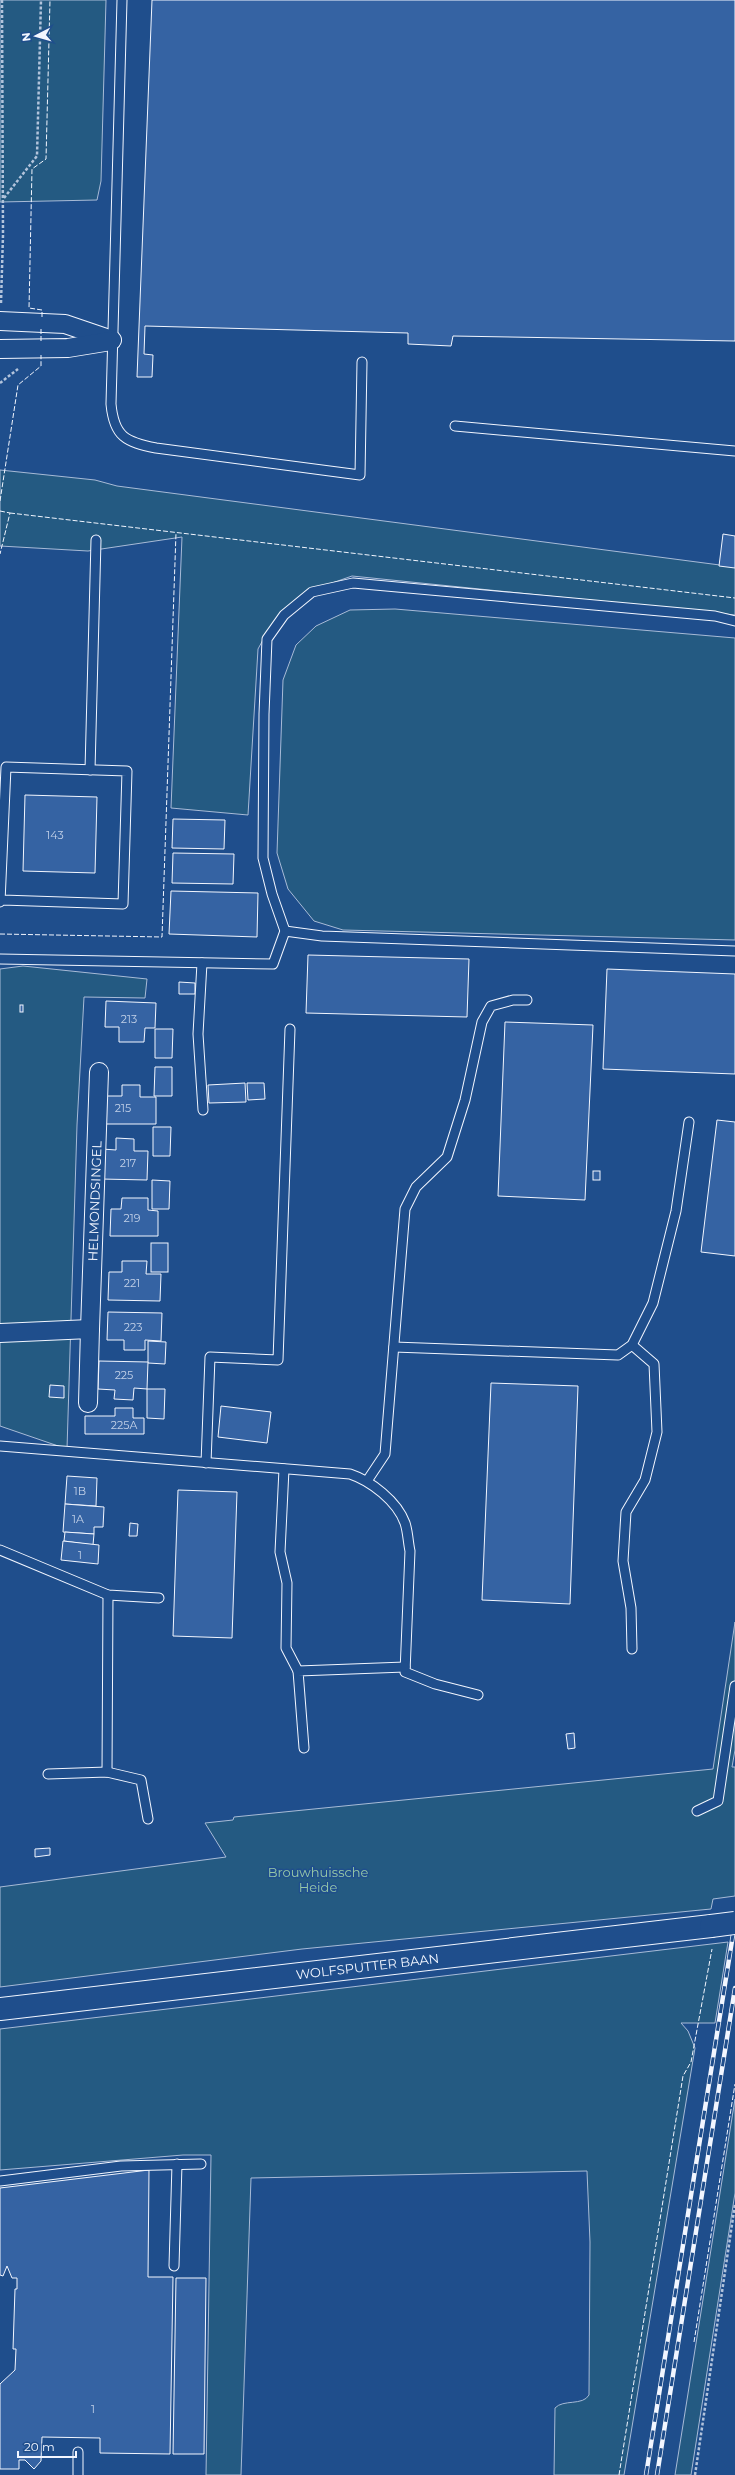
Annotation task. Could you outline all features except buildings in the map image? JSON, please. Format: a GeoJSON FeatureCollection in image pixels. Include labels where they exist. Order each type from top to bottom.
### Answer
{"type":"FeatureCollection","features":[{"type":"Feature","properties":{"kind":"main road","name":"WOLFSPUTTER BAAN"},"geometry":{"type":"LineString","coordinates":[[0,2009],[735,1923]]}},
{"type":"Feature","properties":{"kind":"street"},"geometry":{"type":"LineString","coordinates":[[0,321],[65,324],[112,340]]}},
{"type":"Feature","properties":{"kind":"street"},"geometry":{"type":"LineString","coordinates":[[0,349],[68,348],[112,340]]}},
{"type":"Feature","properties":{"kind":"street","name":"HELMONDSINGEL"},"geometry":{"type":"LineString","coordinates":[[88,1402],[99,1072]]}},
{"type":"Feature","properties":{"kind":"street"},"geometry":{"type":"LineString","coordinates":[[0,1333],[90,1330]]}},
{"type":"Feature","properties":{"kind":"lane"},"geometry":{"type":"LineString","coordinates":[[122,0],[112,340],[112,414],[118,430],[130,442],[156,448],[360,475],[362,362]]}},
{"type":"Feature","properties":{"kind":"lane"},"geometry":{"type":"LineString","coordinates":[[455,426],[735,451]]}},
{"type":"Feature","properties":{"kind":"lane"},"geometry":{"type":"LineString","coordinates":[[90,770],[96,540]]}},
{"type":"Feature","properties":{"kind":"lane"},"geometry":{"type":"LineString","coordinates":[[0,958],[273,964],[285,931],[272,894],[263,858],[264,714],[268,639],[284,615],[312,592],[353,583],[715,616],[735,621]]}},
{"type":"Feature","properties":{"kind":"lane"},"geometry":{"type":"LineString","coordinates":[[6,767],[127,771],[123,904],[1,901],[6,767]]}},
{"type":"Feature","properties":{"kind":"lane"},"geometry":{"type":"LineString","coordinates":[[285,931],[322,936],[735,951]]}},
{"type":"Feature","properties":{"kind":"lane"},"geometry":{"type":"LineString","coordinates":[[202,963],[198,1034],[203,1110]]}},
{"type":"Feature","properties":{"kind":"lane"},"geometry":{"type":"LineString","coordinates":[[367,1481],[385,1454],[405,1209],[416,1186],[447,1157],[465,1100],[482,1022],[491,1006],[513,1000],[526,1000]]}},
{"type":"Feature","properties":{"kind":"lane"},"geometry":{"type":"LineString","coordinates":[[206,1462],[210,1358],[278,1360],[290,1029]]}},
{"type":"Feature","properties":{"kind":"lane"},"geometry":{"type":"LineString","coordinates":[[394,1347],[618,1356],[632,1345],[652,1303],[674,1219],[689,1122]]}},
{"type":"Feature","properties":{"kind":"lane"},"geometry":{"type":"LineString","coordinates":[[632,1345],[654,1364],[657,1432],[645,1480],[626,1512],[623,1561],[631,1608],[632,1649]]}},
{"type":"Feature","properties":{"kind":"lane"},"geometry":{"type":"LineString","coordinates":[[0,1446],[350,1474],[367,1481],[398,1510],[405,1523],[410,1551],[404,1672],[435,1684],[478,1694]]}},
{"type":"Feature","properties":{"kind":"lane"},"geometry":{"type":"LineString","coordinates":[[284,1469],[280,1552],[287,1583],[286,1648],[298,1671],[304,1748]]}},
{"type":"Feature","properties":{"kind":"lane"},"geometry":{"type":"LineString","coordinates":[[0,1550],[108,1595],[159,1598]]}},
{"type":"Feature","properties":{"kind":"lane"},"geometry":{"type":"LineString","coordinates":[[107,1772],[108,1595]]}},
{"type":"Feature","properties":{"kind":"lane"},"geometry":{"type":"LineString","coordinates":[[298,1671],[405,1668]]}},
{"type":"Feature","properties":{"kind":"lane"},"geometry":{"type":"LineString","coordinates":[[697,1811],[718,1801],[735,1686]]}},
{"type":"Feature","properties":{"kind":"lane"},"geometry":{"type":"LineString","coordinates":[[48,1774],[107,1772],[141,1780],[148,1819]]}},
{"type":"Feature","properties":{"kind":"lane"},"geometry":{"type":"LineString","coordinates":[[174,2266],[177,2164]]}},
{"type":"Feature","properties":{"kind":"lane"},"geometry":{"type":"LineString","coordinates":[[0,2181],[121,2166],[202,2164]]}},
{"type":"Feature","properties":{"kind":"lane"},"geometry":{"type":"LineString","coordinates":[[78,2452],[78,2475]]}},
{"type":"Feature","properties":{"kind":"path"},"geometry":{"type":"LineString","coordinates":[[0,321],[3,198],[2,0]]}},
{"type":"Feature","properties":{"kind":"path"},"geometry":{"type":"LineString","coordinates":[[3,198],[37,156],[40,0]]}},
{"type":"Feature","properties":{"kind":"path"},"geometry":{"type":"LineString","coordinates":[[695,2475],[735,2204]]}},
{"type":"Feature","properties":{"kind":"green space"},"geometry":{"type":"Polygon","coordinates":[[[0,0],[106,0],[101,181],[97,200],[0,202],[0,0]]]}},
{"type":"Feature","properties":{"kind":"green space"},"geometry":{"type":"Polygon","coordinates":[[[0,470],[95,480],[117,486],[735,567],[735,615],[352,576],[315,589],[270,627],[258,649],[248,815],[171,808],[182,537],[88,551],[0,546],[0,470]]]}},
{"type":"Feature","properties":{"kind":"green space"},"geometry":{"type":"Polygon","coordinates":[[[395,609],[735,638],[735,940],[343,930],[314,921],[288,889],[277,853],[283,680],[296,645],[316,626],[350,610],[395,609]]]}},
{"type":"Feature","properties":{"kind":"green space"},"geometry":{"type":"Polygon","coordinates":[[[23,966],[147,979],[145,998],[84,997],[77,1125],[67,1449],[0,1426],[0,969],[23,966]]]}},
{"type":"Feature","properties":{"kind":"green space","name":"Brouwhuissche Heide"},"geometry":{"type":"Polygon","coordinates":[[[735,1622],[735,1750],[732,1767],[735,1767],[735,1896],[713,1899],[711,1909],[302,1949],[0,1987],[0,1887],[226,1857],[205,1823],[233,1820],[234,1817],[713,1769],[735,1622]]]}},
{"type":"Feature","properties":{"kind":"green space"},"geometry":{"type":"Polygon","coordinates":[[[728,1942],[715,2023],[681,2023],[688,2031],[695,2048],[624,2475],[554,2475],[555,2408],[559,2405],[578,2402],[589,2395],[590,2242],[587,2171],[251,2178],[241,2475],[206,2475],[211,2155],[183,2155],[0,2170],[0,2029],[728,1942]]]}},
{"type":"Feature","properties":{"kind":"green space"},"geometry":{"type":"Polygon","coordinates":[[[735,2099],[735,2193],[691,2475],[675,2475],[735,2099]]]}},
{"type":"Feature","properties":{"kind":"railway"},"geometry":{"type":"LineString","coordinates":[[646,2475],[735,1922]]}},
{"type":"Feature","properties":{"kind":"railway"},"geometry":{"type":"LineString","coordinates":[[657,2475],[735,1988]]}},
{"type":"Feature","properties":{"kind":"fence"},"geometry":{"type":"LineString","coordinates":[[42,317],[42,310],[29,308],[32,169],[46,159],[50,0]]}},
{"type":"Feature","properties":{"kind":"fence"},"geometry":{"type":"LineString","coordinates":[[41,329],[41,341]]}},
{"type":"Feature","properties":{"kind":"fence"},"geometry":{"type":"LineString","coordinates":[[0,501],[18,385],[41,366],[41,355]]}},
{"type":"Feature","properties":{"kind":"fence"},"geometry":{"type":"LineString","coordinates":[[0,511],[10,513],[0,554]]}},
{"type":"Feature","properties":{"kind":"fence"},"geometry":{"type":"LineString","coordinates":[[10,513],[735,598]]}},
{"type":"Feature","properties":{"kind":"fence"},"geometry":{"type":"LineString","coordinates":[[0,934],[162,937],[176,533]]}},
{"type":"Feature","properties":{"kind":"fence"},"geometry":{"type":"LineString","coordinates":[[619,2475],[683,2076],[691,2062],[712,1949]]}},
{"type":"Feature","properties":{"kind":"fence"},"geometry":{"type":"LineString","coordinates":[[694,2342],[735,2084]]}}]}
